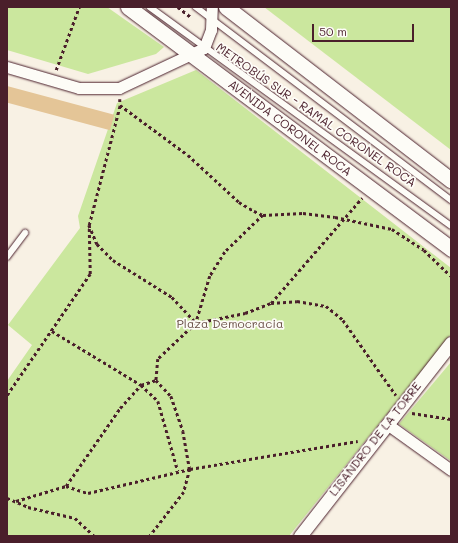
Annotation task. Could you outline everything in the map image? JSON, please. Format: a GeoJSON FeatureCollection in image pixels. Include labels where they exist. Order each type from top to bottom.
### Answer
{"type":"FeatureCollection","features":[{"type":"Feature","properties":{"kind":"main road","name":"AVENIDA CORONEL ROCA"},"geometry":{"type":"LineString","coordinates":[[128,7],[199,52],[370,188],[451,250]]}},
{"type":"Feature","properties":{"kind":"main road"},"geometry":{"type":"LineString","coordinates":[[226,7],[451,180]]}},
{"type":"Feature","properties":{"kind":"street"},"geometry":{"type":"LineString","coordinates":[[7,66],[53,80],[94,90],[119,88],[199,52],[211,19],[212,7]]}},
{"type":"Feature","properties":{"kind":"street","name":"LISANDRO DE LA TORRE"},"geometry":{"type":"LineString","coordinates":[[300,536],[451,343]]}},
{"type":"Feature","properties":{"kind":"street"},"geometry":{"type":"LineString","coordinates":[[387,424],[451,470]]}},
{"type":"Feature","properties":{"kind":"lane","name":"METROBÚS SUR - RAMAL CORONEL ROCA"},"geometry":{"type":"LineString","coordinates":[[150,7],[199,52],[451,226]]}},
{"type":"Feature","properties":{"kind":"lane","name":"METROBÚS SUR - RAMAL CORONEL ROCA"},"geometry":{"type":"LineString","coordinates":[[196,7],[451,200]]}},
{"type":"Feature","properties":{"kind":"lane"},"geometry":{"type":"LineString","coordinates":[[7,257],[25,233]]}},
{"type":"Feature","properties":{"kind":"path"},"geometry":{"type":"LineString","coordinates":[[53,80],[78,7]]}},
{"type":"Feature","properties":{"kind":"path"},"geometry":{"type":"LineString","coordinates":[[7,395],[90,274],[89,225],[120,105],[119,88]]}},
{"type":"Feature","properties":{"kind":"path"},"geometry":{"type":"LineString","coordinates":[[120,105],[188,155],[239,202],[263,215],[303,213],[343,218],[392,229],[424,250],[451,276]]}},
{"type":"Feature","properties":{"kind":"path"},"geometry":{"type":"LineString","coordinates":[[271,303],[370,188]]}},
{"type":"Feature","properties":{"kind":"path"},"geometry":{"type":"LineString","coordinates":[[150,536],[184,492],[190,469],[183,431],[171,396],[156,380],[158,359],[196,323],[210,276],[225,252],[263,215]]}},
{"type":"Feature","properties":{"kind":"path"},"geometry":{"type":"LineString","coordinates":[[89,225],[97,244],[113,260],[172,297],[196,323]]}},
{"type":"Feature","properties":{"kind":"path"},"geometry":{"type":"LineString","coordinates":[[196,323],[246,313],[271,303],[296,301],[326,306],[343,320],[409,412],[451,419]]}},
{"type":"Feature","properties":{"kind":"path"},"geometry":{"type":"LineString","coordinates":[[52,331],[141,385],[162,410],[178,471]]}},
{"type":"Feature","properties":{"kind":"path"},"geometry":{"type":"LineString","coordinates":[[66,486],[120,408],[141,385],[156,380]]}},
{"type":"Feature","properties":{"kind":"path"},"geometry":{"type":"LineString","coordinates":[[16,501],[66,486],[88,493],[178,471],[299,453],[352,440],[374,441]]}},
{"type":"Feature","properties":{"kind":"path"},"geometry":{"type":"LineString","coordinates":[[7,498],[28,508],[75,518],[94,536]]}},
{"type":"Feature","properties":{"kind":"green space"},"geometry":{"type":"Polygon","coordinates":[[[7,7],[107,7],[164,47],[156,54],[88,74],[7,50],[7,7]]]}},
{"type":"Feature","properties":{"kind":"green space"},"geometry":{"type":"Polygon","coordinates":[[[264,7],[451,7],[451,150],[264,7]]]}},
{"type":"Feature","properties":{"kind":"green space","name":"Plaza Democracia"},"geometry":{"type":"Polygon","coordinates":[[[196,70],[451,268],[451,334],[289,536],[10,536],[7,534],[7,381],[32,345],[8,325],[80,228],[78,216],[117,103],[196,70]]]}},
{"type":"Feature","properties":{"kind":"green space"},"geometry":{"type":"Polygon","coordinates":[[[451,362],[451,461],[399,424],[451,362]]]}},
{"type":"Feature","properties":{"kind":"building"},"geometry":{"type":"Polygon","coordinates":[[[7,86],[114,115],[110,130],[7,103],[7,86]]]}}]}
